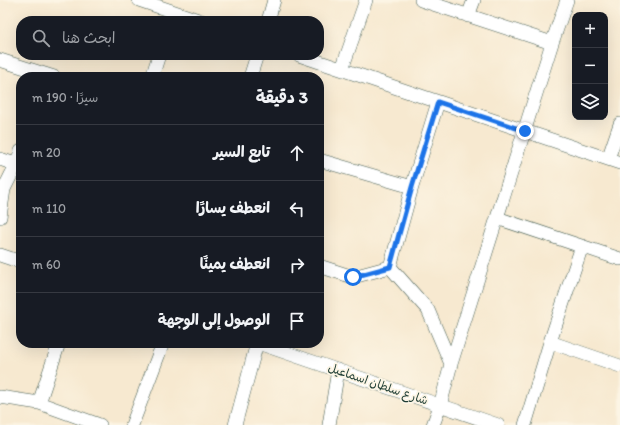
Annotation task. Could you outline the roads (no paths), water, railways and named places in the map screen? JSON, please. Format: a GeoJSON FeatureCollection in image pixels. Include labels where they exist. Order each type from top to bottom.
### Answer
{"type":"FeatureCollection","features":[{"type":"Feature","properties":{"kind":"street"},"geometry":{"type":"LineString","coordinates":[[139,0],[172,16]]}},
{"type":"Feature","properties":{"kind":"street"},"geometry":{"type":"LineString","coordinates":[[269,16],[274,0]]}},
{"type":"Feature","properties":{"kind":"street"},"geometry":{"type":"LineString","coordinates":[[342,69],[366,0]]}},
{"type":"Feature","properties":{"kind":"street"},"geometry":{"type":"LineString","coordinates":[[421,0],[552,43]]}},
{"type":"Feature","properties":{"kind":"street"},"geometry":{"type":"LineString","coordinates":[[468,16],[474,0]]}},
{"type":"Feature","properties":{"kind":"street"},"geometry":{"type":"LineString","coordinates":[[433,425],[552,43],[567,0]]}},
{"type":"Feature","properties":{"kind":"street"},"geometry":{"type":"LineString","coordinates":[[0,60],[37,72]]}},
{"type":"Feature","properties":{"kind":"street"},"geometry":{"type":"LineString","coordinates":[[154,72],[157,60]]}},
{"type":"Feature","properties":{"kind":"street"},"geometry":{"type":"LineString","coordinates":[[252,72],[255,60]]}},
{"type":"Feature","properties":{"kind":"street"},"geometry":{"type":"LineString","coordinates":[[314,60],[614,161],[620,124]]}},
{"type":"Feature","properties":{"kind":"street"},"geometry":{"type":"LineString","coordinates":[[390,267],[412,187],[438,102]]}},
{"type":"Feature","properties":{"kind":"street"},"geometry":{"type":"LineString","coordinates":[[0,159],[16,164]]}},
{"type":"Feature","properties":{"kind":"street"},"geometry":{"type":"LineString","coordinates":[[324,165],[412,187]]}},
{"type":"Feature","properties":{"kind":"street"},"geometry":{"type":"LineString","coordinates":[[0,217],[4,189],[16,170]]}},
{"type":"Feature","properties":{"kind":"street"},"geometry":{"type":"LineString","coordinates":[[497,218],[620,259]]}},
{"type":"Feature","properties":{"kind":"street"},"geometry":{"type":"LineString","coordinates":[[525,425],[550,342],[582,246]]}},
{"type":"Feature","properties":{"kind":"street"},"geometry":{"type":"LineString","coordinates":[[0,255],[16,260]]}},
{"type":"Feature","properties":{"kind":"street"},"geometry":{"type":"LineString","coordinates":[[324,268],[353,277],[390,267]]}},
{"type":"Feature","properties":{"kind":"street"},"geometry":{"type":"LineString","coordinates":[[390,267],[428,310],[451,364]]}},
{"type":"Feature","properties":{"kind":"street"},"geometry":{"type":"LineString","coordinates":[[550,342],[620,366]]}},
{"type":"Feature","properties":{"kind":"street"},"geometry":{"type":"LineString","coordinates":[[39,403],[57,348]]}},
{"type":"Feature","properties":{"kind":"street"},"geometry":{"type":"LineString","coordinates":[[132,425],[161,348]]}},
{"type":"Feature","properties":{"kind":"street"},"geometry":{"type":"LineString","coordinates":[[235,425],[256,348]]}},
{"type":"Feature","properties":{"kind":"street","name":"شارع سلطان اسماعيل"},"geometry":{"type":"LineString","coordinates":[[272,348],[498,425]]}},
{"type":"Feature","properties":{"kind":"street"},"geometry":{"type":"LineString","coordinates":[[329,425],[338,370]]}},
{"type":"Feature","properties":{"kind":"street"},"geometry":{"type":"LineString","coordinates":[[0,397],[39,403],[100,425]]}}]}
